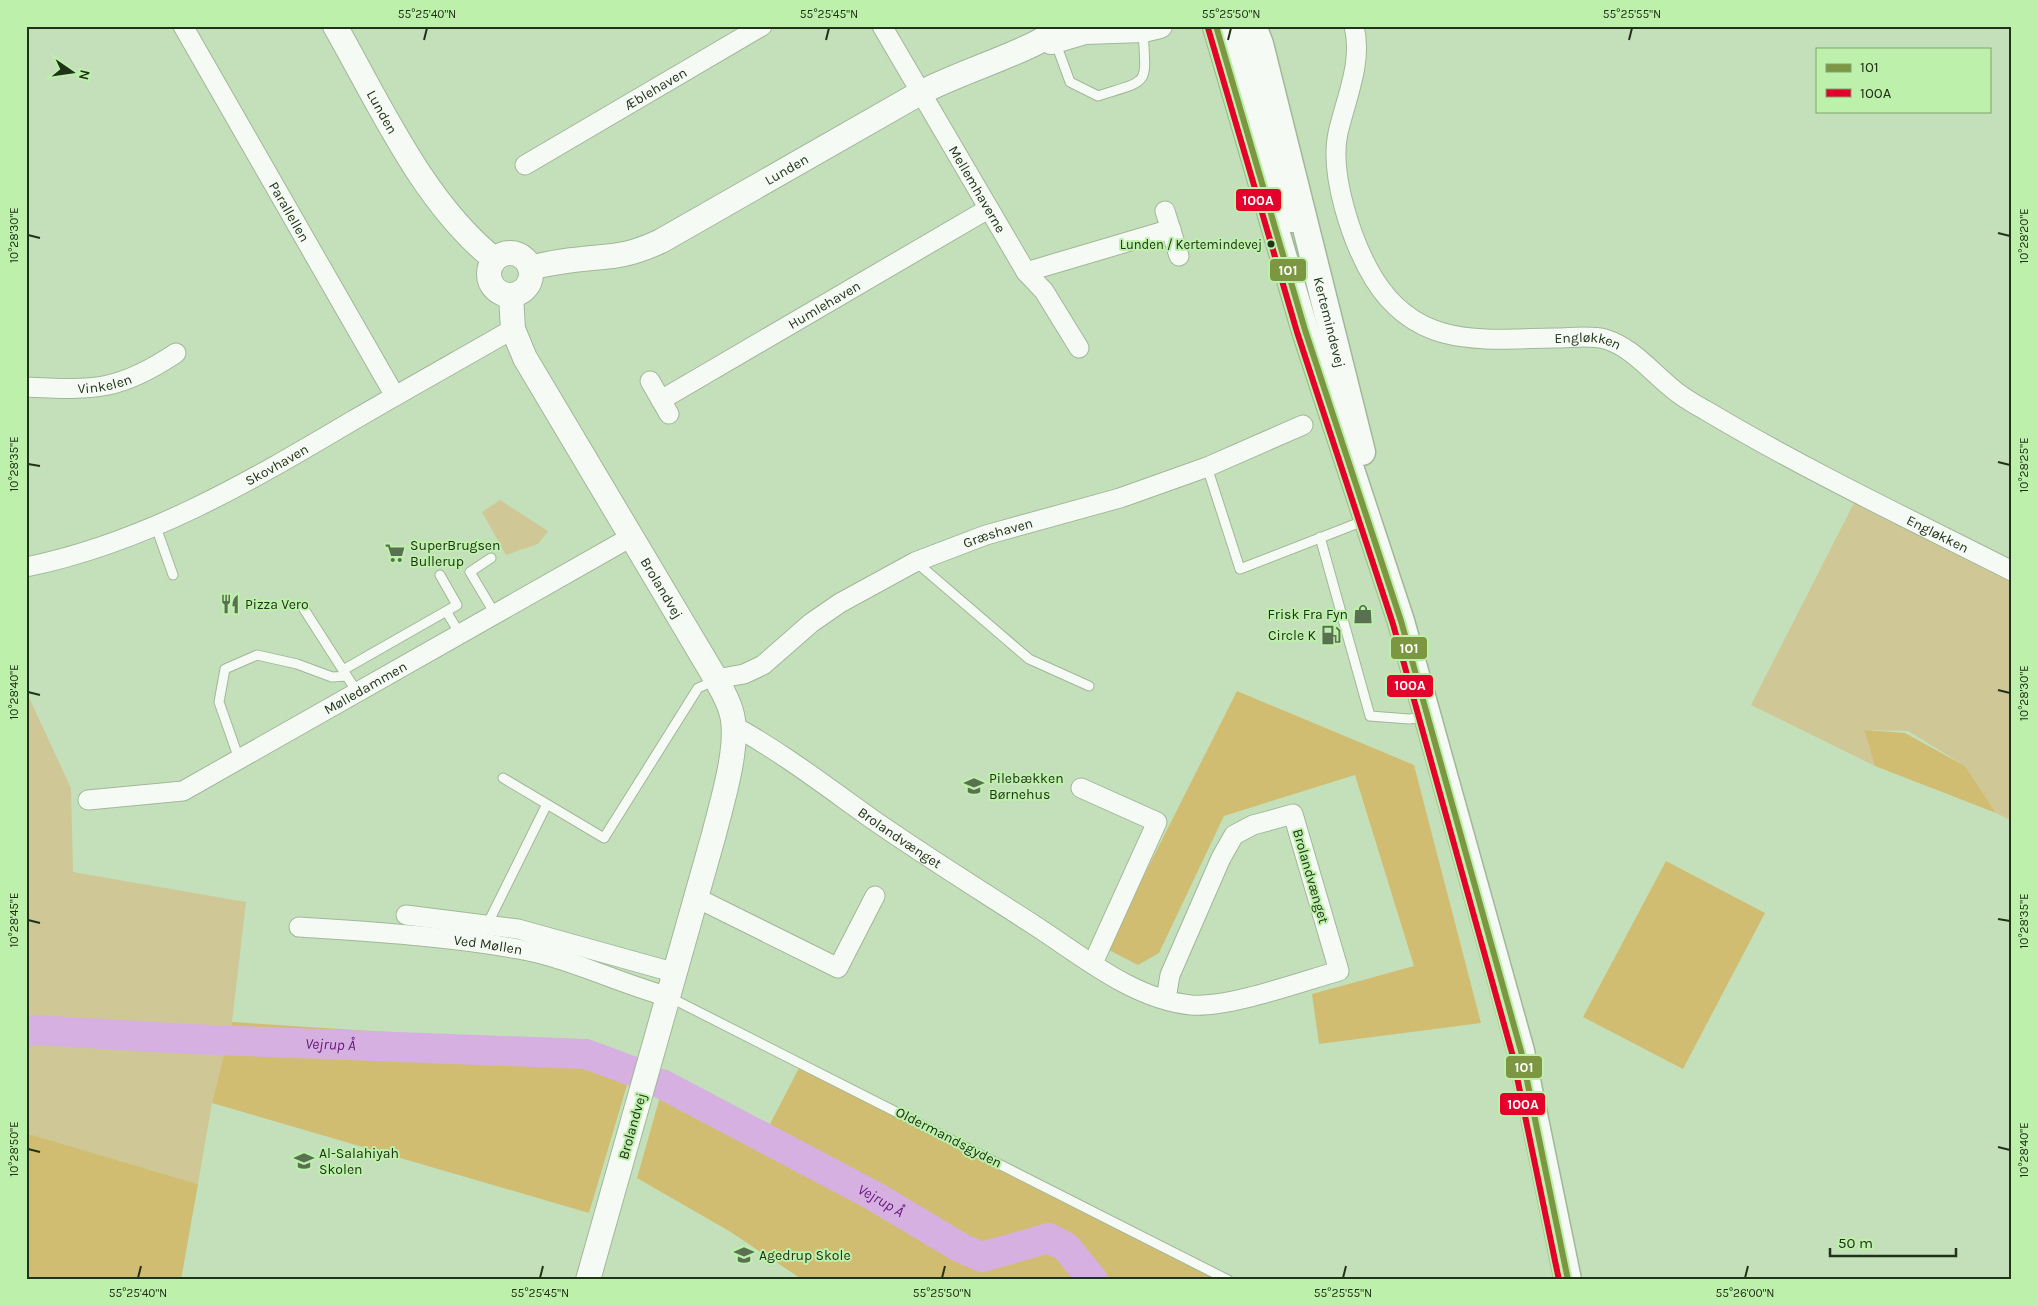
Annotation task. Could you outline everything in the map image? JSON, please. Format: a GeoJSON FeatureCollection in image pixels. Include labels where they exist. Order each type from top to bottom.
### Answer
{"type":"FeatureCollection","features":[{"type":"Feature","properties":{"kind":"main road","name":"Kertemindevej"},"geometry":{"type":"LineString","coordinates":[[1216,26],[1305,330],[1401,621],[1521,1051],[1568,1280]]}},
{"type":"Feature","properties":{"kind":"main road","name":"Kertemindevej"},"geometry":{"type":"LineString","coordinates":[[1253,26],[1262,53],[1343,381],[1379,516],[1401,621]]}},
{"type":"Feature","properties":{"kind":"street","name":"Parallellen"},"geometry":{"type":"LineString","coordinates":[[183,26],[396,396]]}},
{"type":"Feature","properties":{"kind":"street","name":"Lunden"},"geometry":{"type":"LineString","coordinates":[[335,26],[420,174],[447,214],[494,260]]}},
{"type":"Feature","properties":{"kind":"street","name":"Æblehaven"},"geometry":{"type":"LineString","coordinates":[[525,165],[553,158],[762,26]]}},
{"type":"Feature","properties":{"kind":"street","name":"Mellemhaverne"},"geometry":{"type":"LineString","coordinates":[[882,26],[1026,272],[1044,291],[1079,348]]}},
{"type":"Feature","properties":{"kind":"street"},"geometry":{"type":"LineString","coordinates":[[1232,26],[1242,49],[1295,232],[1343,381]]}},
{"type":"Feature","properties":{"kind":"street","name":"Lunden"},"geometry":{"type":"LineString","coordinates":[[530,268],[553,262],[614,256],[639,250],[662,241],[920,93],[952,77],[1052,36],[1148,28]]}},
{"type":"Feature","properties":{"kind":"street","name":"Engløkken"},"geometry":{"type":"LineString","coordinates":[[1354,30],[1356,65],[1337,136],[1336,161],[1342,193],[1357,246],[1374,278],[1391,303],[1432,330],[1464,339],[1602,338],[1626,348],[1683,396],[1753,438],[2012,571]]}},
{"type":"Feature","properties":{"kind":"street","name":"Humlehaven"},"geometry":{"type":"LineString","coordinates":[[650,382],[665,407],[988,209]]}},
{"type":"Feature","properties":{"kind":"street"},"geometry":{"type":"LineString","coordinates":[[1165,211],[1179,256]]}},
{"type":"Feature","properties":{"kind":"street"},"geometry":{"type":"LineString","coordinates":[[1026,272],[1171,229]]}},
{"type":"Feature","properties":{"kind":"street"},"geometry":{"type":"LineString","coordinates":[[505,253],[516,254],[525,259],[530,268],[531,280],[523,291],[511,296],[502,295],[494,289],[489,281],[489,269],[494,260],[505,253]]}},
{"type":"Feature","properties":{"kind":"street","name":"Brolandvej"},"geometry":{"type":"LineString","coordinates":[[511,296],[513,329],[526,358],[716,680],[732,712],[734,726],[730,770],[697,898],[588,1280]]}},
{"type":"Feature","properties":{"kind":"street","name":"Skovhaven"},"geometry":{"type":"LineString","coordinates":[[26,567],[99,548],[156,527],[247,483],[513,329]]}},
{"type":"Feature","properties":{"kind":"street","name":"Vinkelen"},"geometry":{"type":"LineString","coordinates":[[26,387],[82,390],[107,387],[153,369],[176,354]]}},
{"type":"Feature","properties":{"kind":"street","name":"Græshaven"},"geometry":{"type":"LineString","coordinates":[[716,680],[744,674],[763,665],[811,623],[840,602],[915,562],[986,535],[1120,498],[1207,467],[1303,425]]}},
{"type":"Feature","properties":{"kind":"street","name":"Mølledammen"},"geometry":{"type":"LineString","coordinates":[[88,800],[184,790],[631,537]]}},
{"type":"Feature","properties":{"kind":"street","name":"Brolandvænget"},"geometry":{"type":"LineString","coordinates":[[734,726],[766,744],[874,820],[1093,963],[1144,993],[1166,999],[1192,1005],[1227,1002],[1338,971],[1293,814],[1253,824],[1234,835],[1221,858],[1170,975],[1166,999]]}},
{"type":"Feature","properties":{"kind":"street"},"geometry":{"type":"LineString","coordinates":[[1081,788],[1157,822],[1093,963]]}},
{"type":"Feature","properties":{"kind":"street"},"geometry":{"type":"LineString","coordinates":[[697,898],[838,968],[875,896]]}},
{"type":"Feature","properties":{"kind":"street"},"geometry":{"type":"LineString","coordinates":[[406,914],[518,929],[676,973]]}},
{"type":"Feature","properties":{"kind":"street","name":"Ved Møllen"},"geometry":{"type":"LineString","coordinates":[[299,927],[410,935],[519,949],[594,970],[642,989],[669,997]]}},
{"type":"Feature","properties":{"kind":"lane"},"geometry":{"type":"LineString","coordinates":[[1052,36],[1070,82],[1098,96],[1140,82],[1145,75],[1148,28]]}},
{"type":"Feature","properties":{"kind":"lane"},"geometry":{"type":"LineString","coordinates":[[1207,467],[1240,569],[1367,520]]}},
{"type":"Feature","properties":{"kind":"lane"},"geometry":{"type":"LineString","coordinates":[[156,527],[173,575]]}},
{"type":"Feature","properties":{"kind":"lane"},"geometry":{"type":"LineString","coordinates":[[1320,537],[1370,716],[1409,719],[1427,716]]}},
{"type":"Feature","properties":{"kind":"lane"},"geometry":{"type":"LineString","coordinates":[[491,558],[470,572],[495,614]]}},
{"type":"Feature","properties":{"kind":"lane"},"geometry":{"type":"LineString","coordinates":[[915,562],[1029,659],[1089,686]]}},
{"type":"Feature","properties":{"kind":"lane"},"geometry":{"type":"LineString","coordinates":[[239,759],[219,702],[225,669],[257,655],[296,664],[332,677],[345,673],[457,605],[440,575]]}},
{"type":"Feature","properties":{"kind":"lane"},"geometry":{"type":"LineString","coordinates":[[302,606],[357,692]]}},
{"type":"Feature","properties":{"kind":"lane"},"geometry":{"type":"LineString","coordinates":[[446,611],[460,634]]}},
{"type":"Feature","properties":{"kind":"lane"},"geometry":{"type":"LineString","coordinates":[[503,778],[604,838],[698,688],[716,680]]}},
{"type":"Feature","properties":{"kind":"lane"},"geometry":{"type":"LineString","coordinates":[[487,924],[547,804]]}},
{"type":"Feature","properties":{"kind":"lane","name":"Oldermandsgyden"},"geometry":{"type":"LineString","coordinates":[[669,997],[1228,1280]]}},
{"type":"Feature","properties":{"kind":"shaded area"},"geometry":{"type":"Polygon","coordinates":[[[1857,497],[2012,576],[2012,821],[1996,813],[1965,766],[1908,731],[1864,730],[1875,766],[1751,705],[1857,497]]]}},
{"type":"Feature","properties":{"kind":"shaded area"},"geometry":{"type":"Polygon","coordinates":[[[500,500],[548,531],[538,544],[506,555],[482,512],[500,500]]]}},
{"type":"Feature","properties":{"kind":"shaded area"},"geometry":{"type":"Polygon","coordinates":[[[26,691],[71,788],[73,872],[246,902],[232,1022],[212,1103],[198,1184],[26,1133],[26,691]]]}},
{"type":"Feature","properties":{"kind":"shaded area"},"geometry":{"type":"Polygon","coordinates":[[[1237,691],[1414,765],[1481,1023],[1319,1044],[1312,994],[1414,966],[1355,775],[1224,816],[1159,953],[1138,965],[1107,949],[1237,691]]]}},
{"type":"Feature","properties":{"kind":"shaded area"},"geometry":{"type":"Polygon","coordinates":[[[1864,730],[1905,733],[1965,766],[1996,813],[1875,766],[1864,730]]]}},
{"type":"Feature","properties":{"kind":"shaded area"},"geometry":{"type":"Polygon","coordinates":[[[1666,861],[1765,913],[1683,1069],[1583,1017],[1666,861]]]}},
{"type":"Feature","properties":{"kind":"shaded area"},"geometry":{"type":"Polygon","coordinates":[[[232,1022],[546,1042],[620,1059],[633,1065],[589,1213],[212,1103],[232,1022]]]}},
{"type":"Feature","properties":{"kind":"shaded area"},"geometry":{"type":"Polygon","coordinates":[[[799,1068],[1219,1280],[803,1280],[729,1231],[637,1178],[665,1079],[770,1124],[799,1068]]]}},
{"type":"Feature","properties":{"kind":"shaded area"},"geometry":{"type":"Polygon","coordinates":[[[26,1133],[198,1184],[181,1280],[26,1280],[26,1133]]]}},
{"type":"Feature","properties":{"kind":"waterway","name":"Vejrup Å"},"geometry":{"type":"LineString","coordinates":[[26,1032],[36,1030],[187,1039],[586,1054],[632,1071]]}},
{"type":"Feature","properties":{"kind":"waterway","name":"Vejrup Å"},"geometry":{"type":"LineString","coordinates":[[662,1084],[874,1196],[961,1248],[982,1257],[1049,1238],[1066,1247],[1093,1280]]}},
{"type":"Feature","properties":{"kind":"transit line","name":"101"},"geometry":{"type":"LineString","coordinates":[[1216,26],[1305,330],[1401,621],[1521,1051],[1568,1280]]}},
{"type":"Feature","properties":{"kind":"transit line","name":"100A"},"geometry":{"type":"LineString","coordinates":[[1208,28],[1297,332],[1393,624],[1512,1053],[1559,1280]]}},
{"type":"Feature","properties":{"kind":"place","name":"Lunden / Kertemindevej"},"geometry":{"type":"Point","coordinates":[1271,244]}},
{"type":"Feature","properties":{"kind":"place","name":"SuperBrugsen Bullerup"},"geometry":{"type":"Point","coordinates":[395,553]}},
{"type":"Feature","properties":{"kind":"place","name":"Pizza Vero"},"geometry":{"type":"Point","coordinates":[230,604]}},
{"type":"Feature","properties":{"kind":"place","name":"Frisk Fra Fyn"},"geometry":{"type":"Point","coordinates":[1363,614]}},
{"type":"Feature","properties":{"kind":"place","name":"Circle K"},"geometry":{"type":"Point","coordinates":[1331,635]}},
{"type":"Feature","properties":{"kind":"place","name":"Pilebækken Børnehus"},"geometry":{"type":"Point","coordinates":[974,786]}},
{"type":"Feature","properties":{"kind":"place","name":"Al-Salahiyah Skolen"},"geometry":{"type":"Point","coordinates":[304,1161]}},
{"type":"Feature","properties":{"kind":"place","name":"Agedrup Skole"},"geometry":{"type":"Point","coordinates":[744,1255]}}]}
